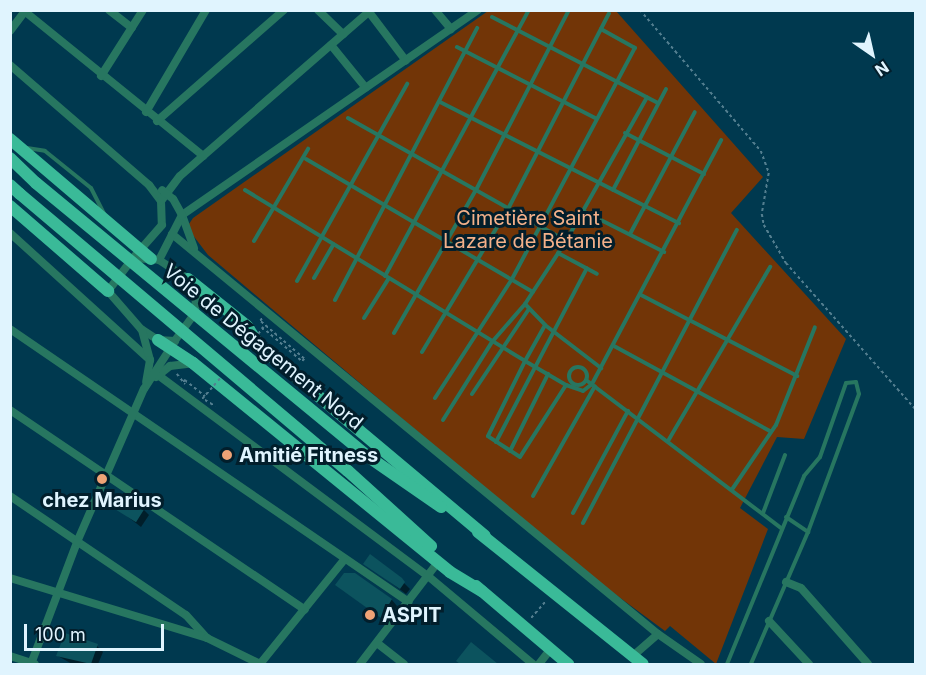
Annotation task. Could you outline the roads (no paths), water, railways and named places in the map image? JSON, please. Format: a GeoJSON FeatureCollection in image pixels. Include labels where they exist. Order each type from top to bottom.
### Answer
{"type":"FeatureCollection","features":[{"type":"Feature","properties":{"kind":"highway"},"geometry":{"type":"LineString","coordinates":[[15,143],[106,220],[137,254],[155,260]]}},
{"type":"Feature","properties":{"kind":"highway","name":"Voie de Dégagement Nord"},"geometry":{"type":"LineString","coordinates":[[10,158],[36,183],[363,453],[485,536],[555,590],[643,664]]}},
{"type":"Feature","properties":{"kind":"highway","name":"Voie de Dégagement Nord"},"geometry":{"type":"LineString","coordinates":[[15,190],[348,471],[523,627],[568,664]]}},
{"type":"Feature","properties":{"kind":"highway"},"geometry":{"type":"LineString","coordinates":[[10,206],[108,291]]}},
{"type":"Feature","properties":{"kind":"highway"},"geometry":{"type":"LineString","coordinates":[[188,279],[248,326],[261,348],[485,536]]}},
{"type":"Feature","properties":{"kind":"highway"},"geometry":{"type":"LineString","coordinates":[[158,340],[172,344],[438,562],[482,591]]}},
{"type":"Feature","properties":{"kind":"street"},"geometry":{"type":"LineString","coordinates":[[108,10],[132,28]]}},
{"type":"Feature","properties":{"kind":"street"},"geometry":{"type":"LineString","coordinates":[[101,76],[143,10]]}},
{"type":"Feature","properties":{"kind":"street"},"geometry":{"type":"LineString","coordinates":[[146,112],[206,10]]}},
{"type":"Feature","properties":{"kind":"street"},"geometry":{"type":"LineString","coordinates":[[158,121],[284,10]]}},
{"type":"Feature","properties":{"kind":"street"},"geometry":{"type":"LineString","coordinates":[[318,10],[343,34]]}},
{"type":"Feature","properties":{"kind":"street"},"geometry":{"type":"LineString","coordinates":[[435,10],[451,29]]}},
{"type":"Feature","properties":{"kind":"street"},"geometry":{"type":"LineString","coordinates":[[10,656],[32,664],[77,542],[144,389],[172,344],[195,313],[196,295],[188,279],[155,260],[182,215],[478,10]]}},
{"type":"Feature","properties":{"kind":"street"},"geometry":{"type":"LineString","coordinates":[[10,31],[24,11],[101,76],[203,156]]}},
{"type":"Feature","properties":{"kind":"street"},"geometry":{"type":"LineString","coordinates":[[160,201],[165,192],[203,156],[370,11],[406,61]]}},
{"type":"Feature","properties":{"kind":"street"},"geometry":{"type":"LineString","coordinates":[[331,45],[366,88]]}},
{"type":"Feature","properties":{"kind":"street"},"geometry":{"type":"LineString","coordinates":[[10,65],[149,185],[160,201],[162,225],[108,291],[141,329],[158,340]]}},
{"type":"Feature","properties":{"kind":"street"},"geometry":{"type":"LineString","coordinates":[[149,185],[165,192],[182,215],[194,248]]}},
{"type":"Feature","properties":{"kind":"street"},"geometry":{"type":"LineString","coordinates":[[10,233],[150,360]]}},
{"type":"Feature","properties":{"kind":"street"},"geometry":{"type":"LineString","coordinates":[[172,234],[194,248],[252,302],[658,634],[701,664]]}},
{"type":"Feature","properties":{"kind":"street"},"geometry":{"type":"LineString","coordinates":[[10,329],[408,602]]}},
{"type":"Feature","properties":{"kind":"street"},"geometry":{"type":"LineString","coordinates":[[141,329],[150,360],[144,389]]}},
{"type":"Feature","properties":{"kind":"street"},"geometry":{"type":"LineString","coordinates":[[144,389],[171,366],[193,363]]}},
{"type":"Feature","properties":{"kind":"street"},"geometry":{"type":"LineString","coordinates":[[158,375],[428,576],[533,664]]}},
{"type":"Feature","properties":{"kind":"street"},"geometry":{"type":"LineString","coordinates":[[10,410],[305,610]]}},
{"type":"Feature","properties":{"kind":"street"},"geometry":{"type":"LineString","coordinates":[[10,496],[14,502],[186,615],[207,638]]}},
{"type":"Feature","properties":{"kind":"street"},"geometry":{"type":"LineString","coordinates":[[10,578],[207,638],[260,664],[344,560]]}},
{"type":"Feature","properties":{"kind":"street"},"geometry":{"type":"LineString","coordinates":[[360,664],[438,562]]}},
{"type":"Feature","properties":{"kind":"street"},"geometry":{"type":"LineString","coordinates":[[786,582],[801,588],[868,664]]}},
{"type":"Feature","properties":{"kind":"street"},"geometry":{"type":"LineString","coordinates":[[769,621],[809,664]]}},
{"type":"Feature","properties":{"kind":"street"},"geometry":{"type":"LineString","coordinates":[[633,656],[658,634]]}},
{"type":"Feature","properties":{"kind":"street"},"geometry":{"type":"LineString","coordinates":[[377,643],[404,664]]}},
{"type":"Feature","properties":{"kind":"street"},"geometry":{"type":"LineString","coordinates":[[539,664],[550,650]]}},
{"type":"Feature","properties":{"kind":"lane"},"geometry":{"type":"LineString","coordinates":[[364,318],[445,172],[529,10]]}},
{"type":"Feature","properties":{"kind":"lane"},"geometry":{"type":"LineString","coordinates":[[394,333],[418,296],[476,190],[569,10]]}},
{"type":"Feature","properties":{"kind":"lane"},"geometry":{"type":"LineString","coordinates":[[422,352],[508,209],[609,13]]}},
{"type":"Feature","properties":{"kind":"lane"},"geometry":{"type":"LineString","coordinates":[[492,17],[658,103]]}},
{"type":"Feature","properties":{"kind":"lane"},"geometry":{"type":"LineString","coordinates":[[335,300],[477,28]]}},
{"type":"Feature","properties":{"kind":"lane"},"geometry":{"type":"LineString","coordinates":[[435,398],[512,279],[634,45],[601,29]]}},
{"type":"Feature","properties":{"kind":"lane"},"geometry":{"type":"LineString","coordinates":[[457,46],[597,119]]}},
{"type":"Feature","properties":{"kind":"lane"},"geometry":{"type":"LineString","coordinates":[[297,280],[353,186],[407,84]]}},
{"type":"Feature","properties":{"kind":"lane"},"geometry":{"type":"LineString","coordinates":[[613,190],[666,89]]}},
{"type":"Feature","properties":{"kind":"lane"},"geometry":{"type":"LineString","coordinates":[[443,420],[492,342],[525,304],[566,241],[647,97]]}},
{"type":"Feature","properties":{"kind":"lane"},"geometry":{"type":"LineString","coordinates":[[440,102],[679,223]]}},
{"type":"Feature","properties":{"kind":"lane"},"geometry":{"type":"LineString","coordinates":[[630,234],[646,208],[695,112]]}},
{"type":"Feature","properties":{"kind":"lane"},"geometry":{"type":"LineString","coordinates":[[348,118],[413,152],[540,228],[566,241]]}},
{"type":"Feature","properties":{"kind":"lane"},"geometry":{"type":"LineString","coordinates":[[625,134],[704,174]]}},
{"type":"Feature","properties":{"kind":"lane"},"geometry":{"type":"LineString","coordinates":[[533,496],[664,252],[721,140]]}},
{"type":"Feature","properties":{"kind":"lane"},"geometry":{"type":"LineString","coordinates":[[254,241],[306,159],[309,149]]}},
{"type":"Feature","properties":{"kind":"lane"},"geometry":{"type":"LineString","coordinates":[[306,159],[386,203],[533,292]]}},
{"type":"Feature","properties":{"kind":"lane"},"geometry":{"type":"LineString","coordinates":[[245,190],[566,385],[583,391],[593,385]]}},
{"type":"Feature","properties":{"kind":"lane"},"geometry":{"type":"LineString","coordinates":[[583,212],[664,252]]}},
{"type":"Feature","properties":{"kind":"lane"},"geometry":{"type":"LineString","coordinates":[[582,523],[691,321],[737,230]]}},
{"type":"Feature","properties":{"kind":"lane"},"geometry":{"type":"LineString","coordinates":[[314,278],[334,244]]}},
{"type":"Feature","properties":{"kind":"lane"},"geometry":{"type":"LineString","coordinates":[[558,253],[597,274]]}},
{"type":"Feature","properties":{"kind":"lane"},"geometry":{"type":"LineString","coordinates":[[668,441],[770,267]]}},
{"type":"Feature","properties":{"kind":"lane"},"geometry":{"type":"LineString","coordinates":[[496,442],[587,268]]}},
{"type":"Feature","properties":{"kind":"lane"},"geometry":{"type":"LineString","coordinates":[[641,295],[797,376]]}},
{"type":"Feature","properties":{"kind":"lane"},"geometry":{"type":"LineString","coordinates":[[525,304],[554,333],[601,368]]}},
{"type":"Feature","properties":{"kind":"lane"},"geometry":{"type":"LineString","coordinates":[[472,394],[530,309]]}},
{"type":"Feature","properties":{"kind":"lane"},"geometry":{"type":"LineString","coordinates":[[545,325],[488,436],[510,451],[523,456],[566,385]]}},
{"type":"Feature","properties":{"kind":"lane"},"geometry":{"type":"LineString","coordinates":[[733,489],[770,431],[797,376],[815,327]]}},
{"type":"Feature","properties":{"kind":"lane"},"geometry":{"type":"LineString","coordinates":[[614,346],[770,431]]}},
{"type":"Feature","properties":{"kind":"lane"},"geometry":{"type":"LineString","coordinates":[[586,380],[573,383],[571,370],[582,367],[586,380],[733,489],[781,528]]}},
{"type":"Feature","properties":{"kind":"lane"},"geometry":{"type":"LineString","coordinates":[[510,451],[548,374]]}},
{"type":"Feature","properties":{"kind":"lane"},"geometry":{"type":"LineString","coordinates":[[727,664],[804,476],[820,457],[846,383],[856,382],[860,391],[808,532],[751,664]]}},
{"type":"Feature","properties":{"kind":"lane"},"geometry":{"type":"LineString","coordinates":[[573,513],[628,411]]}},
{"type":"Feature","properties":{"kind":"lane"},"geometry":{"type":"LineString","coordinates":[[763,513],[785,455]]}},
{"type":"Feature","properties":{"kind":"lane"},"geometry":{"type":"LineString","coordinates":[[786,517],[808,532]]}},
{"type":"Feature","properties":{"kind":"place","name":"Amitié Fitness"},"geometry":{"type":"Point","coordinates":[227,455]}},
{"type":"Feature","properties":{"kind":"place","name":"chez Marius"},"geometry":{"type":"Point","coordinates":[102,479]}},
{"type":"Feature","properties":{"kind":"place","name":"ASPIT"},"geometry":{"type":"Point","coordinates":[370,615]}},
{"type":"Feature","properties":{"kind":"park label","name":"Cimetière Saint Lazare de Bétanie"},"geometry":{"type":"Point","coordinates":[528,230]}}]}
